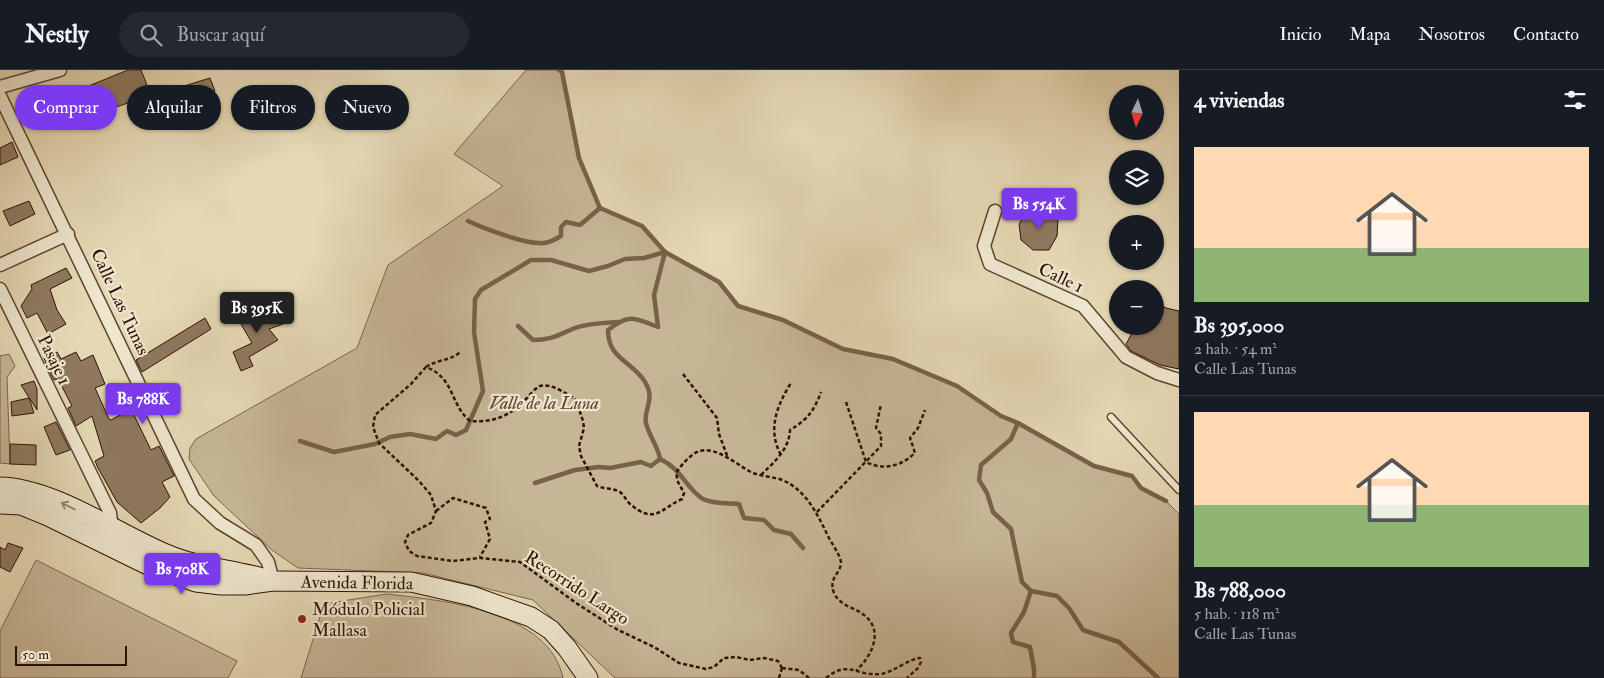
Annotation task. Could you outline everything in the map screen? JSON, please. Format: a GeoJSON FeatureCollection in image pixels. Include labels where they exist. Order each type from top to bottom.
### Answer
{"type":"FeatureCollection","features":[{"type":"Feature","properties":{"kind":"main road","name":"Avenida Florida"},"geometry":{"type":"LineString","coordinates":[[0,487],[27,490],[49,497],[108,536]]}},
{"type":"Feature","properties":{"kind":"main road","name":"Avenida Florida"},"geometry":{"type":"LineString","coordinates":[[0,504],[21,506],[196,565],[247,574],[273,581],[411,582],[472,596],[531,617],[551,630],[568,648],[588,678]]}},
{"type":"Feature","properties":{"kind":"street"},"geometry":{"type":"LineString","coordinates":[[0,87],[60,70]]}},
{"type":"Feature","properties":{"kind":"street","name":"Calle Las Tunas"},"geometry":{"type":"LineString","coordinates":[[0,96],[194,499],[220,523],[256,546],[268,562],[273,581]]}},
{"type":"Feature","properties":{"kind":"street","name":"Calle 1"},"geometry":{"type":"LineString","coordinates":[[995,211],[984,246],[990,264],[1082,306],[1126,358],[1157,373],[1179,380]]}},
{"type":"Feature","properties":{"kind":"street"},"geometry":{"type":"LineString","coordinates":[[0,265],[68,234]]}},
{"type":"Feature","properties":{"kind":"street","name":"Pasaje 1"},"geometry":{"type":"LineString","coordinates":[[0,290],[110,513],[108,536]]}},
{"type":"Feature","properties":{"kind":"lane"},"geometry":{"type":"LineString","coordinates":[[1111,417],[1179,490]]}},
{"type":"Feature","properties":{"kind":"path"},"geometry":{"type":"LineString","coordinates":[[461,351],[455,357],[436,361],[426,367],[411,384],[375,415],[373,427],[379,443],[419,481],[430,496],[436,511],[453,498],[486,508],[490,519],[484,522],[490,539],[480,558]]}},
{"type":"Feature","properties":{"kind":"path"},"geometry":{"type":"LineString","coordinates":[[426,367],[444,378],[458,407],[470,421],[486,422],[501,417],[520,405],[539,386],[547,385],[576,400],[581,412],[584,428],[579,446],[581,456],[597,486],[605,489],[615,489],[622,493],[629,503],[642,512],[654,514],[663,512],[669,505],[682,499],[684,493],[676,473],[692,454],[704,450],[728,458],[750,472],[781,479],[793,486],[817,512],[841,560],[840,570],[832,580],[835,593],[839,600],[866,616],[873,626],[874,641],[871,654],[856,671]]}},
{"type":"Feature","properties":{"kind":"path"},"geometry":{"type":"LineString","coordinates":[[683,374],[717,418],[719,434],[728,458]]}},
{"type":"Feature","properties":{"kind":"path"},"geometry":{"type":"LineString","coordinates":[[781,454],[775,444],[773,429],[779,401],[791,383]]}},
{"type":"Feature","properties":{"kind":"path"},"geometry":{"type":"LineString","coordinates":[[761,475],[781,454],[790,438],[790,430],[804,421],[815,407],[821,392]]}},
{"type":"Feature","properties":{"kind":"path"},"geometry":{"type":"LineString","coordinates":[[846,402],[866,462],[876,467],[904,463],[915,453],[910,438],[918,428],[925,410]]}},
{"type":"Feature","properties":{"kind":"path"},"geometry":{"type":"LineString","coordinates":[[817,512],[881,446],[882,434],[876,428],[881,404]]}},
{"type":"Feature","properties":{"kind":"path","name":"Recorrido Largo"},"geometry":{"type":"LineString","coordinates":[[436,511],[431,523],[408,534],[405,542],[409,551],[417,556],[453,561],[480,558],[520,562],[576,604],[618,630],[654,647],[679,663],[706,669],[714,667],[724,658],[736,657],[750,660],[764,658],[778,661],[782,668],[799,670],[809,678]]}},
{"type":"Feature","properties":{"kind":"path"},"geometry":{"type":"LineString","coordinates":[[826,678],[835,670],[845,668],[872,675],[883,674],[916,658],[920,658],[922,662],[908,678]]}},
{"type":"Feature","properties":{"kind":"path"},"geometry":{"type":"LineString","coordinates":[[779,678],[782,668]]}},
{"type":"Feature","properties":{"kind":"green space","name":"Valle de la Luna"},"geometry":{"type":"Polygon","coordinates":[[[526,70],[559,70],[562,72],[579,158],[600,208],[642,226],[665,252],[719,282],[738,306],[783,320],[843,349],[893,359],[957,386],[1001,416],[1018,423],[1094,466],[1132,476],[1142,488],[1166,501],[1179,514],[1179,678],[615,678],[533,600],[423,573],[298,568],[272,550],[214,496],[189,459],[190,448],[196,439],[357,348],[388,265],[503,186],[454,154],[526,70]]]}},
{"type":"Feature","properties":{"kind":"green space"},"geometry":{"type":"Polygon","coordinates":[[[9,354],[15,366],[7,377],[10,464],[0,463],[0,356],[9,354]]]}},
{"type":"Feature","properties":{"kind":"green space"},"geometry":{"type":"Polygon","coordinates":[[[36,560],[237,661],[228,678],[0,678],[0,631],[36,560]]]}},
{"type":"Feature","properties":{"kind":"green space"},"geometry":{"type":"Polygon","coordinates":[[[386,594],[462,605],[515,623],[537,637],[554,655],[563,678],[301,678],[324,604],[386,594]]]}},
{"type":"Feature","properties":{"kind":"building"},"geometry":{"type":"Polygon","coordinates":[[[128,70],[141,70],[147,85],[127,85],[127,103],[117,107],[117,85],[91,85],[128,70]]]}},
{"type":"Feature","properties":{"kind":"building"},"geometry":{"type":"Polygon","coordinates":[[[210,78],[213,85],[188,85],[210,78]]]}},
{"type":"Feature","properties":{"kind":"building"},"geometry":{"type":"Polygon","coordinates":[[[12,142],[18,157],[0,165],[0,148],[12,142]]]}},
{"type":"Feature","properties":{"kind":"building"},"geometry":{"type":"Polygon","coordinates":[[[29,201],[35,214],[10,226],[3,211],[29,201]]]}},
{"type":"Feature","properties":{"kind":"building"},"geometry":{"type":"Polygon","coordinates":[[[1028,210],[1044,211],[1058,219],[1057,236],[1049,250],[1033,250],[1021,240],[1019,224],[1028,210]]]}},
{"type":"Feature","properties":{"kind":"building"},"geometry":{"type":"Polygon","coordinates":[[[66,268],[72,278],[50,289],[57,310],[66,324],[48,334],[37,313],[27,318],[21,306],[32,289],[31,285],[66,268]]]}},
{"type":"Feature","properties":{"kind":"building"},"geometry":{"type":"Polygon","coordinates":[[[273,304],[283,324],[269,329],[278,340],[249,357],[253,366],[241,371],[233,352],[252,343],[238,319],[273,304]]]}},
{"type":"Feature","properties":{"kind":"building"},"geometry":{"type":"Polygon","coordinates":[[[1164,307],[1179,311],[1179,369],[1160,365],[1131,351],[1126,344],[1131,335],[1164,335],[1164,307]]]}},
{"type":"Feature","properties":{"kind":"building"},"geometry":{"type":"Polygon","coordinates":[[[205,318],[211,329],[142,372],[136,360],[205,318]]]}},
{"type":"Feature","properties":{"kind":"building"},"geometry":{"type":"Polygon","coordinates":[[[57,352],[61,359],[76,352],[81,361],[93,355],[105,384],[95,388],[109,419],[111,420],[131,409],[151,450],[159,446],[174,476],[162,482],[170,497],[160,508],[141,523],[117,502],[98,468],[95,461],[104,456],[92,416],[76,426],[68,408],[72,406],[58,379],[54,380],[44,358],[57,352]]]}},
{"type":"Feature","properties":{"kind":"building"},"geometry":{"type":"Polygon","coordinates":[[[34,381],[37,389],[37,410],[21,385],[34,381]]]}},
{"type":"Feature","properties":{"kind":"building"},"geometry":{"type":"Polygon","coordinates":[[[29,398],[34,413],[12,416],[11,402],[29,398]]]}},
{"type":"Feature","properties":{"kind":"building"},"geometry":{"type":"Polygon","coordinates":[[[56,422],[70,450],[56,455],[44,427],[56,422]]]}},
{"type":"Feature","properties":{"kind":"building"},"geometry":{"type":"Polygon","coordinates":[[[10,444],[36,445],[36,465],[10,464],[10,444]]]}},
{"type":"Feature","properties":{"kind":"building"},"geometry":{"type":"Polygon","coordinates":[[[8,543],[23,548],[10,572],[0,567],[0,547],[5,550],[8,543]]]}},
{"type":"Feature","properties":{"kind":"waterway"},"geometry":{"type":"LineString","coordinates":[[559,70],[562,72],[579,158],[600,208],[642,226],[665,252],[719,282],[738,306],[783,320],[843,349],[893,359],[957,386],[1001,416],[1018,423],[1011,439],[981,465],[979,480],[987,493],[993,512],[1011,529],[1022,582],[1031,591],[1024,612],[1011,633],[1013,642],[1030,647],[1034,678]]}},
{"type":"Feature","properties":{"kind":"waterway"},"geometry":{"type":"LineString","coordinates":[[468,221],[513,238],[545,243],[561,236],[561,227],[566,222],[580,225],[600,208]]}},
{"type":"Feature","properties":{"kind":"waterway"},"geometry":{"type":"LineString","coordinates":[[665,252],[654,295],[658,327],[643,321],[627,319],[608,330],[612,348],[640,375],[648,388],[649,399],[646,423],[660,459],[674,468],[697,495],[703,499],[716,503],[739,504],[744,518],[764,520],[774,530],[791,534],[803,548]]}},
{"type":"Feature","properties":{"kind":"waterway"},"geometry":{"type":"LineString","coordinates":[[300,441],[334,452],[375,444],[390,437],[410,434],[436,439],[447,431],[456,435],[466,430],[483,391],[474,332],[475,299],[481,290],[531,260],[551,260],[589,271],[625,259],[644,258],[665,252]]}},
{"type":"Feature","properties":{"kind":"waterway"},"geometry":{"type":"LineString","coordinates":[[518,326],[533,340],[540,340],[555,337],[585,325],[618,322]]}},
{"type":"Feature","properties":{"kind":"waterway"},"geometry":{"type":"LineString","coordinates":[[1018,423],[1094,466],[1132,476],[1141,488],[1166,501]]}},
{"type":"Feature","properties":{"kind":"waterway"},"geometry":{"type":"LineString","coordinates":[[535,483],[575,470],[599,467],[610,468],[641,462],[651,466],[660,459]]}},
{"type":"Feature","properties":{"kind":"waterway"},"geometry":{"type":"LineString","coordinates":[[1031,591],[1057,596],[1069,608],[1083,630],[1119,642],[1158,678]]}},
{"type":"Feature","properties":{"kind":"place","name":"Módulo Policial Mallasa"},"geometry":{"type":"Point","coordinates":[302,619]}}]}
